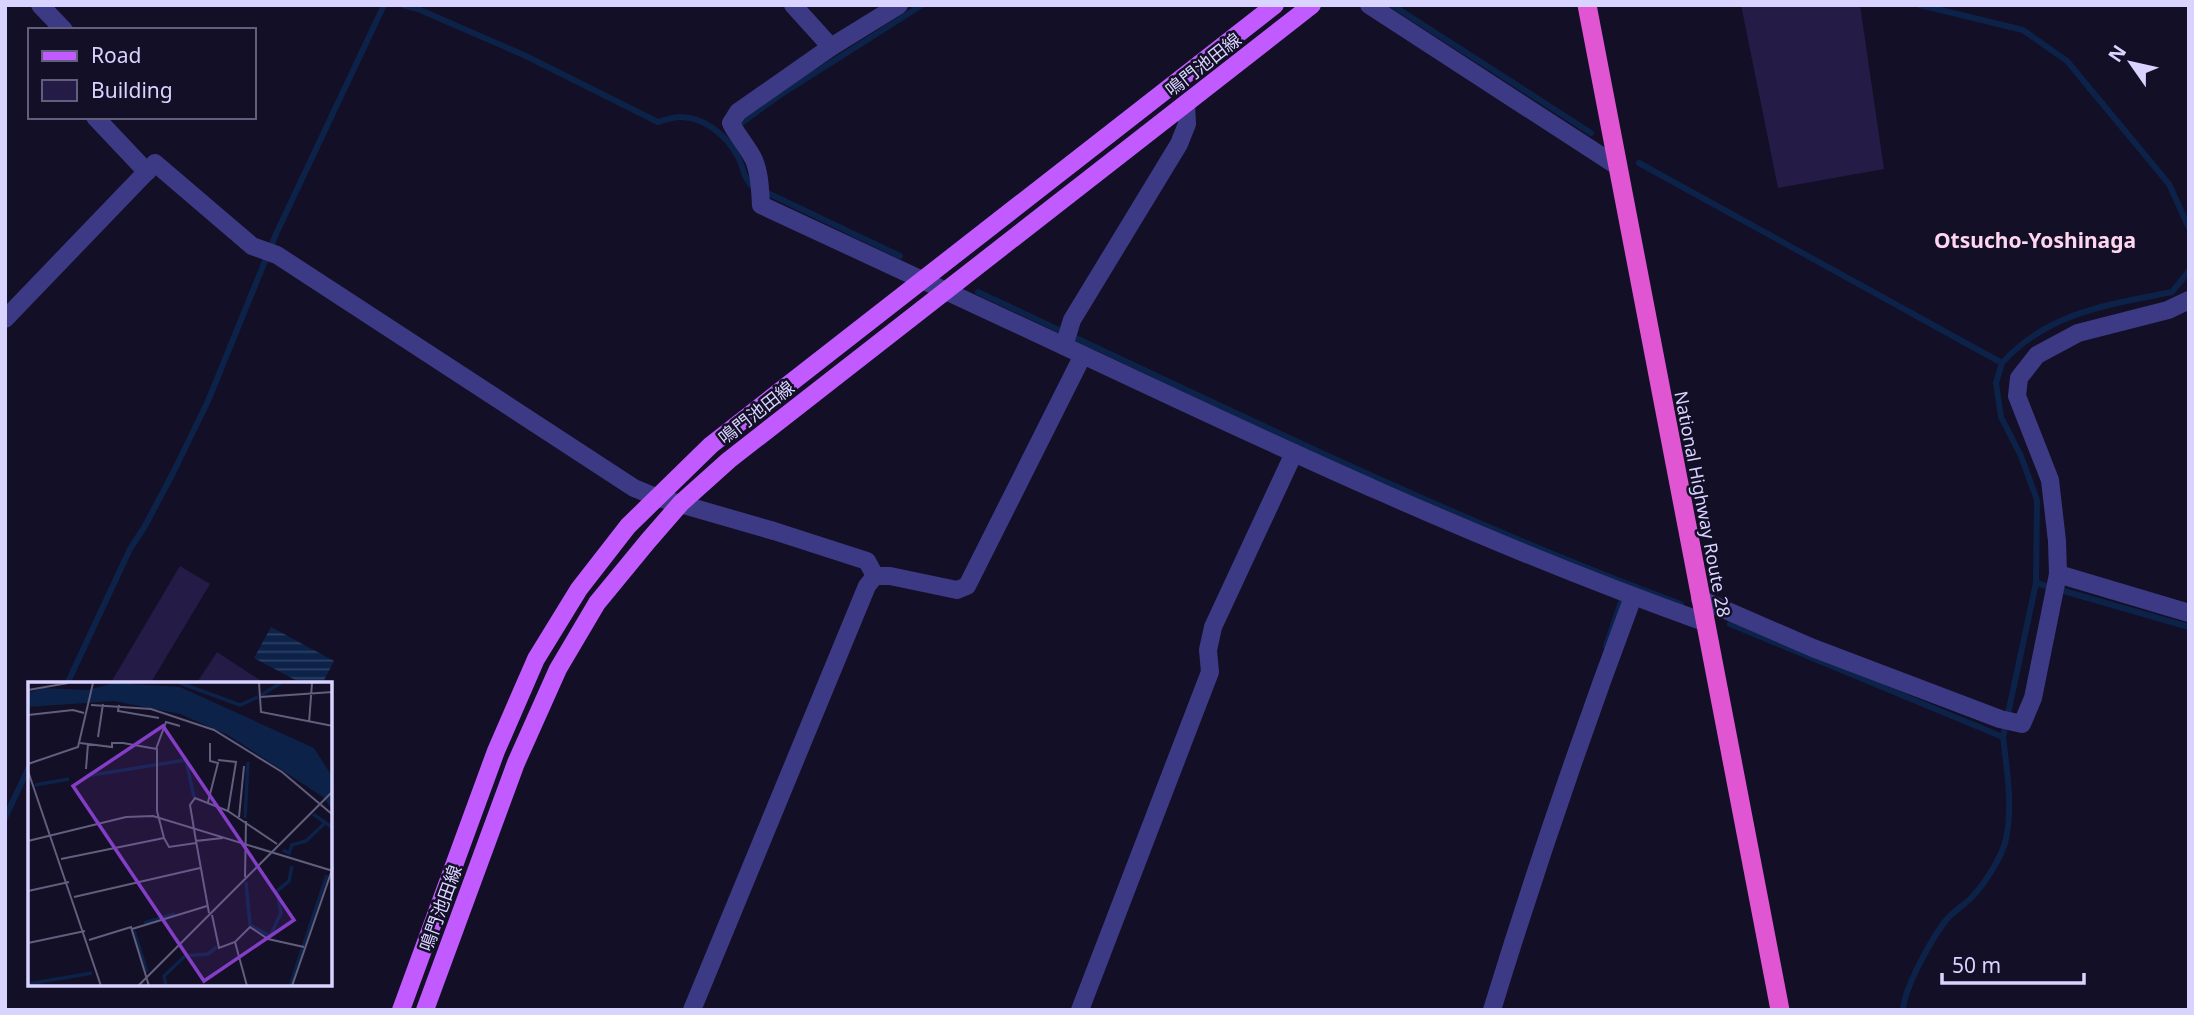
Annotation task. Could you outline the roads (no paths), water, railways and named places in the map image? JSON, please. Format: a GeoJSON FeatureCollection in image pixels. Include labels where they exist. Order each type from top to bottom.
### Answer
{"type":"FeatureCollection","features":[{"type":"Feature","properties":{"kind":"highway","name":"National Highway Route 28"},"geometry":{"type":"LineString","coordinates":[[1587,5],[1780,1010]]}},
{"type":"Feature","properties":{"kind":"main road","name":"鳴門池田線"},"geometry":{"type":"LineString","coordinates":[[401,1010],[496,751],[537,660],[579,589],[628,526],[711,445],[1275,5]]}},
{"type":"Feature","properties":{"kind":"main road","name":"鳴門池田線"},"geometry":{"type":"LineString","coordinates":[[425,1010],[516,763],[558,669],[597,603],[681,503],[729,460],[1312,5]]}},
{"type":"Feature","properties":{"kind":"street"},"geometry":{"type":"LineString","coordinates":[[40,5],[62,28]]}},
{"type":"Feature","properties":{"kind":"street"},"geometry":{"type":"LineString","coordinates":[[793,5],[831,47]]}},
{"type":"Feature","properties":{"kind":"street"},"geometry":{"type":"LineString","coordinates":[[899,5],[831,47],[738,112],[731,122],[736,135],[754,160],[760,181],[761,205],[1065,342],[1083,355],[1294,453],[1626,594],[1704,622]]}},
{"type":"Feature","properties":{"kind":"street"},"geometry":{"type":"LineString","coordinates":[[1369,5],[1617,166]]}},
{"type":"Feature","properties":{"kind":"street"},"geometry":{"type":"LineString","coordinates":[[1065,342],[1072,320],[1179,144],[1187,124],[1186,104]]}},
{"type":"Feature","properties":{"kind":"street"},"geometry":{"type":"LineString","coordinates":[[97,119],[147,172]]}},
{"type":"Feature","properties":{"kind":"street"},"geometry":{"type":"LineString","coordinates":[[5,318],[155,163],[252,246],[277,255],[634,488],[867,561],[875,576]]}},
{"type":"Feature","properties":{"kind":"street"},"geometry":{"type":"LineString","coordinates":[[1700,599],[1813,648],[2022,724],[2033,698],[2056,584],[2057,541],[2050,480],[2017,396],[2019,378],[2037,355],[2078,333],[2168,310],[2189,300]]}},
{"type":"Feature","properties":{"kind":"street"},"geometry":{"type":"LineString","coordinates":[[875,576],[890,576],[957,590],[967,586],[1083,355]]}},
{"type":"Feature","properties":{"kind":"street"},"geometry":{"type":"LineString","coordinates":[[1080,1010],[1210,672],[1208,650],[1213,627],[1294,453]]}},
{"type":"Feature","properties":{"kind":"street"},"geometry":{"type":"LineString","coordinates":[[692,1010],[867,586],[875,576]]}},
{"type":"Feature","properties":{"kind":"street"},"geometry":{"type":"LineString","coordinates":[[2056,584],[2189,612]]}},
{"type":"Feature","properties":{"kind":"street"},"geometry":{"type":"LineString","coordinates":[[1492,1010],[1626,594]]}},
{"type":"Feature","properties":{"kind":"water"},"geometry":{"type":"Polygon","coordinates":[[[271,627],[334,661],[323,682],[299,682],[254,658],[271,627]]]}},
{"type":"Feature","properties":{"kind":"waterway"},"geometry":{"type":"LineString","coordinates":[[68,682],[130,549],[174,471],[208,401],[276,234],[384,5]]}},
{"type":"Feature","properties":{"kind":"waterway"},"geometry":{"type":"LineString","coordinates":[[403,5],[526,56],[658,122],[680,117],[706,124],[720,134],[732,148],[751,185],[900,256]]}},
{"type":"Feature","properties":{"kind":"waterway"},"geometry":{"type":"LineString","coordinates":[[736,127],[780,95],[922,5]]}},
{"type":"Feature","properties":{"kind":"waterway"},"geometry":{"type":"LineString","coordinates":[[1392,5],[1591,133]]}},
{"type":"Feature","properties":{"kind":"waterway"},"geometry":{"type":"LineString","coordinates":[[1920,5],[2023,30],[2067,61],[2169,184],[2189,228]]}},
{"type":"Feature","properties":{"kind":"waterway"},"geometry":{"type":"LineString","coordinates":[[1639,163],[2002,363],[2039,332],[2059,322],[2102,307],[2172,292],[2189,271]]}},
{"type":"Feature","properties":{"kind":"waterway"},"geometry":{"type":"LineString","coordinates":[[978,292],[1414,495],[1681,604]]}},
{"type":"Feature","properties":{"kind":"waterway"},"geometry":{"type":"LineString","coordinates":[[1730,624],[2003,737],[2036,583],[2037,500],[2021,456],[2001,417],[1996,383],[2002,363]]}},
{"type":"Feature","properties":{"kind":"waterway"},"geometry":{"type":"LineString","coordinates":[[2036,583],[2189,627]]}},
{"type":"Feature","properties":{"kind":"waterway"},"geometry":{"type":"LineString","coordinates":[[1606,646],[1624,593]]}},
{"type":"Feature","properties":{"kind":"waterway"},"geometry":{"type":"LineString","coordinates":[[1903,1010],[1908,989],[1934,937],[1947,919],[1981,886],[2004,846],[2009,801],[2003,737]]}},
{"type":"Feature","properties":{"kind":"waterway"},"geometry":{"type":"LineString","coordinates":[[5,818],[28,769]]}},
{"type":"Feature","properties":{"kind":"district","name":"Otsucho-Yoshinaga"},"geometry":{"type":"Point","coordinates":[2035,240]}}]}
